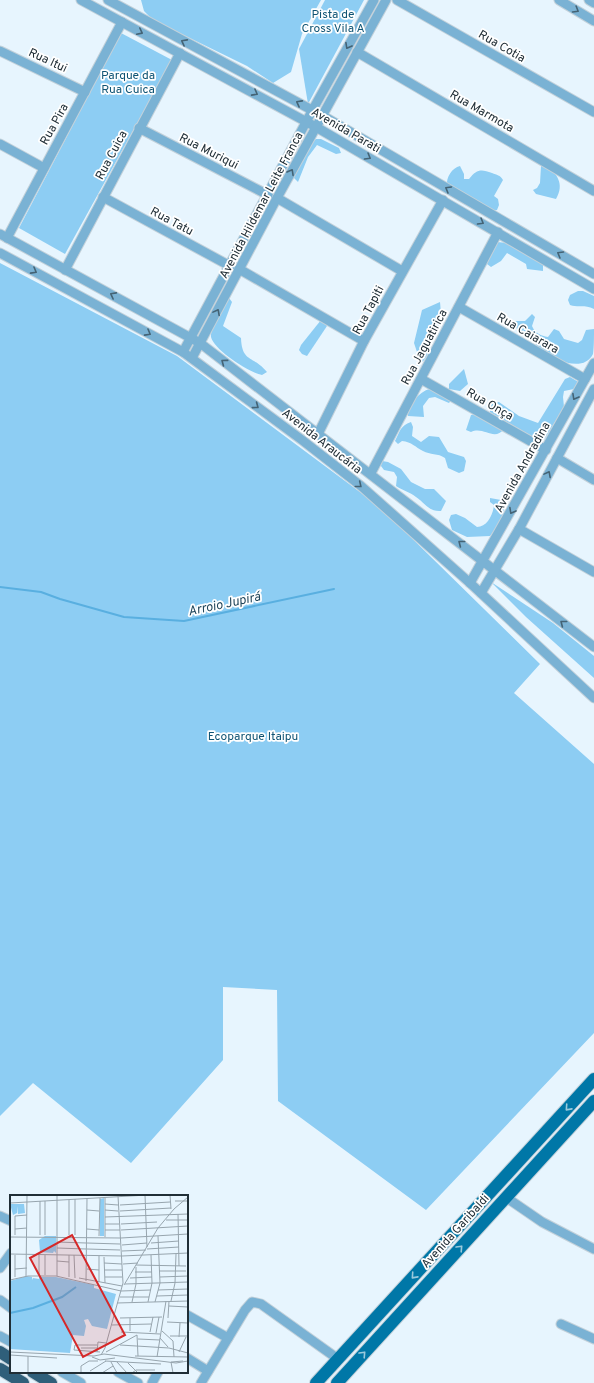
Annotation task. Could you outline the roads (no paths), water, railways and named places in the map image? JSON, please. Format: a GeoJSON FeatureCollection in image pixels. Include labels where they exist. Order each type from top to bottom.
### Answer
{"type":"FeatureCollection","features":[{"type":"Feature","properties":{"kind":"highway"},"geometry":{"type":"LineString","coordinates":[[0,1352],[10,1358]]}},
{"type":"Feature","properties":{"kind":"highway"},"geometry":{"type":"LineString","coordinates":[[0,1369],[23,1383]]}},
{"type":"Feature","properties":{"kind":"highway"},"geometry":{"type":"LineString","coordinates":[[35,1373],[51,1383]]}},
{"type":"Feature","properties":{"kind":"main road","name":"Avenida Garibaldi"},"geometry":{"type":"LineString","coordinates":[[316,1383],[594,1079]]}},
{"type":"Feature","properties":{"kind":"main road","name":"Avenida Garibaldi"},"geometry":{"type":"LineString","coordinates":[[337,1383],[594,1101]]}},
{"type":"Feature","properties":{"kind":"main road"},"geometry":{"type":"LineString","coordinates":[[544,1135],[554,1145]]}},
{"type":"Feature","properties":{"kind":"street","name":"Avenida Parati"},"geometry":{"type":"LineString","coordinates":[[81,0],[316,127],[498,232],[594,290]]}},
{"type":"Feature","properties":{"kind":"street","name":"Avenida Parati"},"geometry":{"type":"LineString","coordinates":[[108,0],[322,116],[594,274]]}},
{"type":"Feature","properties":{"kind":"street","name":"Avenida Hildemar Leite Franca"},"geometry":{"type":"LineString","coordinates":[[192,358],[268,195],[312,111],[374,0]]}},
{"type":"Feature","properties":{"kind":"street","name":"Avenida Hildemar Leite Franca"},"geometry":{"type":"LineString","coordinates":[[183,352],[277,198],[386,0]]}},
{"type":"Feature","properties":{"kind":"street","name":"Rua Cotia"},"geometry":{"type":"LineString","coordinates":[[397,0],[594,112]]}},
{"type":"Feature","properties":{"kind":"street"},"geometry":{"type":"LineString","coordinates":[[559,0],[594,21]]}},
{"type":"Feature","properties":{"kind":"street"},"geometry":{"type":"LineString","coordinates":[[589,0],[594,3]]}},
{"type":"Feature","properties":{"kind":"street","name":"Rua Pira"},"geometry":{"type":"LineString","coordinates":[[3,236],[44,168],[122,22]]}},
{"type":"Feature","properties":{"kind":"street","name":"Rua Itui"},"geometry":{"type":"LineString","coordinates":[[0,51],[85,92]]}},
{"type":"Feature","properties":{"kind":"street","name":"Rua Marmota"},"geometry":{"type":"LineString","coordinates":[[357,52],[594,191]]}},
{"type":"Feature","properties":{"kind":"street","name":"Rua Cuica"},"geometry":{"type":"LineString","coordinates":[[65,270],[180,53]]}},
{"type":"Feature","properties":{"kind":"street","name":"Rua Muriqui"},"geometry":{"type":"LineString","coordinates":[[139,128],[268,195]]}},
{"type":"Feature","properties":{"kind":"street"},"geometry":{"type":"LineString","coordinates":[[0,144],[44,168]]}},
{"type":"Feature","properties":{"kind":"street","name":"Rua Tatu"},"geometry":{"type":"LineString","coordinates":[[103,196],[364,341]]}},
{"type":"Feature","properties":{"kind":"street"},"geometry":{"type":"LineString","coordinates":[[277,198],[402,271]]}},
{"type":"Feature","properties":{"kind":"street","name":"Rua Tapiti"},"geometry":{"type":"LineString","coordinates":[[318,434],[364,341],[443,200]]}},
{"type":"Feature","properties":{"kind":"street","name":"Rua Jaguatirica"},"geometry":{"type":"LineString","coordinates":[[371,473],[498,232]]}},
{"type":"Feature","properties":{"kind":"street","name":"Avenida Araucária"},"geometry":{"type":"LineString","coordinates":[[3,236],[200,343],[371,473],[594,647]]}},
{"type":"Feature","properties":{"kind":"street","name":"Avenida Araucária"},"geometry":{"type":"LineString","coordinates":[[0,252],[183,352],[302,440],[361,486],[481,593],[594,698]]}},
{"type":"Feature","properties":{"kind":"street","name":"Rua Caiarara"},"geometry":{"type":"LineString","coordinates":[[459,307],[585,379]]}},
{"type":"Feature","properties":{"kind":"street","name":"Avenida Andradina"},"geometry":{"type":"LineString","coordinates":[[470,583],[594,363]]}},
{"type":"Feature","properties":{"kind":"street","name":"Rua Onça"},"geometry":{"type":"LineString","coordinates":[[421,379],[546,450]]}},
{"type":"Feature","properties":{"kind":"street"},"geometry":{"type":"LineString","coordinates":[[481,593],[519,529],[594,389]]}},
{"type":"Feature","properties":{"kind":"street"},"geometry":{"type":"LineString","coordinates":[[557,458],[594,480]]}},
{"type":"Feature","properties":{"kind":"street"},"geometry":{"type":"LineString","coordinates":[[519,529],[594,572]]}},
{"type":"Feature","properties":{"kind":"street"},"geometry":{"type":"LineString","coordinates":[[507,1198],[542,1222],[594,1249]]}},
{"type":"Feature","properties":{"kind":"street"},"geometry":{"type":"LineString","coordinates":[[0,1216],[10,1221]]}},
{"type":"Feature","properties":{"kind":"street"},"geometry":{"type":"LineString","coordinates":[[0,1268],[10,1254]]}},
{"type":"Feature","properties":{"kind":"street"},"geometry":{"type":"LineString","coordinates":[[0,1300],[10,1307]]}},
{"type":"Feature","properties":{"kind":"street"},"geometry":{"type":"LineString","coordinates":[[201,1383],[245,1310],[252,1302],[261,1304],[338,1359]]}},
{"type":"Feature","properties":{"kind":"street"},"geometry":{"type":"LineString","coordinates":[[188,1315],[228,1338]]}},
{"type":"Feature","properties":{"kind":"street"},"geometry":{"type":"LineString","coordinates":[[561,1324],[594,1339]]}},
{"type":"Feature","properties":{"kind":"street"},"geometry":{"type":"LineString","coordinates":[[0,1336],[10,1341]]}},
{"type":"Feature","properties":{"kind":"street"},"geometry":{"type":"LineString","coordinates":[[188,1359],[208,1371]]}},
{"type":"Feature","properties":{"kind":"street"},"geometry":{"type":"LineString","coordinates":[[64,1373],[81,1383]]}},
{"type":"Feature","properties":{"kind":"street"},"geometry":{"type":"LineString","coordinates":[[120,1373],[138,1383]]}},
{"type":"Feature","properties":{"kind":"street"},"geometry":{"type":"LineString","coordinates":[[152,1383],[157,1373]]}},
{"type":"Feature","properties":{"kind":"waterway","name":"Arroio Jupirá"},"geometry":{"type":"LineString","coordinates":[[0,587],[41,592],[60,599],[124,617],[184,621],[334,589]]}},
{"type":"Feature","properties":{"kind":"park label","name":"Pista de Cross Vila A"},"geometry":{"type":"Point","coordinates":[333,21]}},
{"type":"Feature","properties":{"kind":"park label","name":"Parque da Rua Cuica"},"geometry":{"type":"Point","coordinates":[128,82]}},
{"type":"Feature","properties":{"kind":"park label","name":"Ecoparque Itaipu"},"geometry":{"type":"Point","coordinates":[253,736]}}]}
